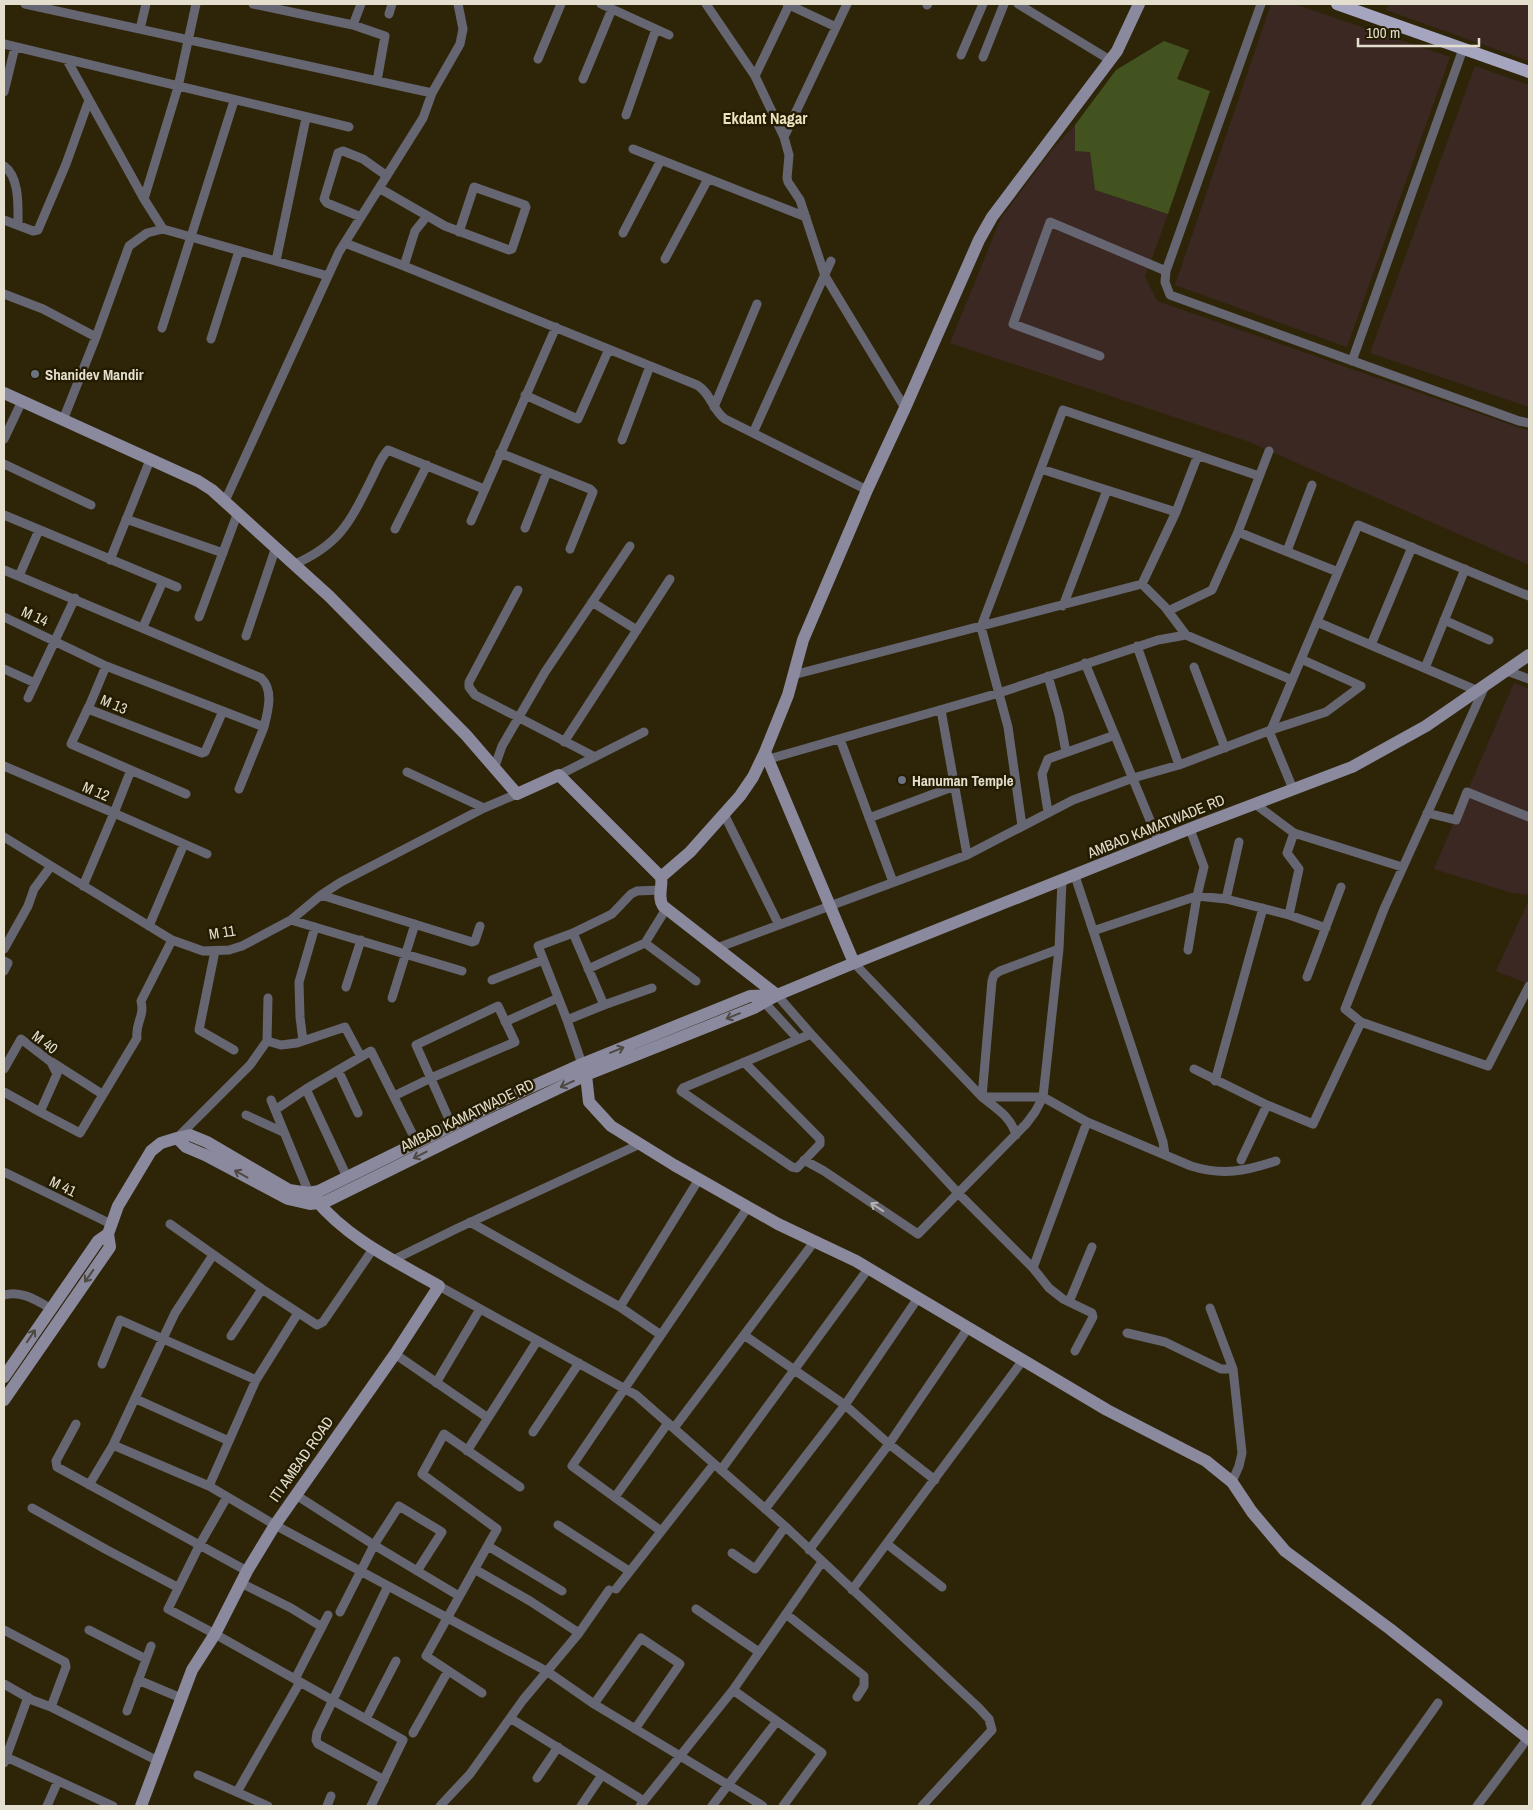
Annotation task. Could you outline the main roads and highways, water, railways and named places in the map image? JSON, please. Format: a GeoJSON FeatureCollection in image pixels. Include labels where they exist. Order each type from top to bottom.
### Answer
{"type":"FeatureCollection","features":[{"type":"Feature","properties":{"kind":"main road"},"geometry":{"type":"LineString","coordinates":[[1337,4],[1368,9],[1463,49],[1529,72]]}},
{"type":"Feature","properties":{"kind":"place","name":"Shanidev Mandir"},"geometry":{"type":"Point","coordinates":[35,374]}},
{"type":"Feature","properties":{"kind":"place","name":"Hanuman Temple"},"geometry":{"type":"Point","coordinates":[902,780]}},
{"type":"Feature","properties":{"kind":"district","name":"Ekdant Nagar"},"geometry":{"type":"Point","coordinates":[765,118]}}]}
